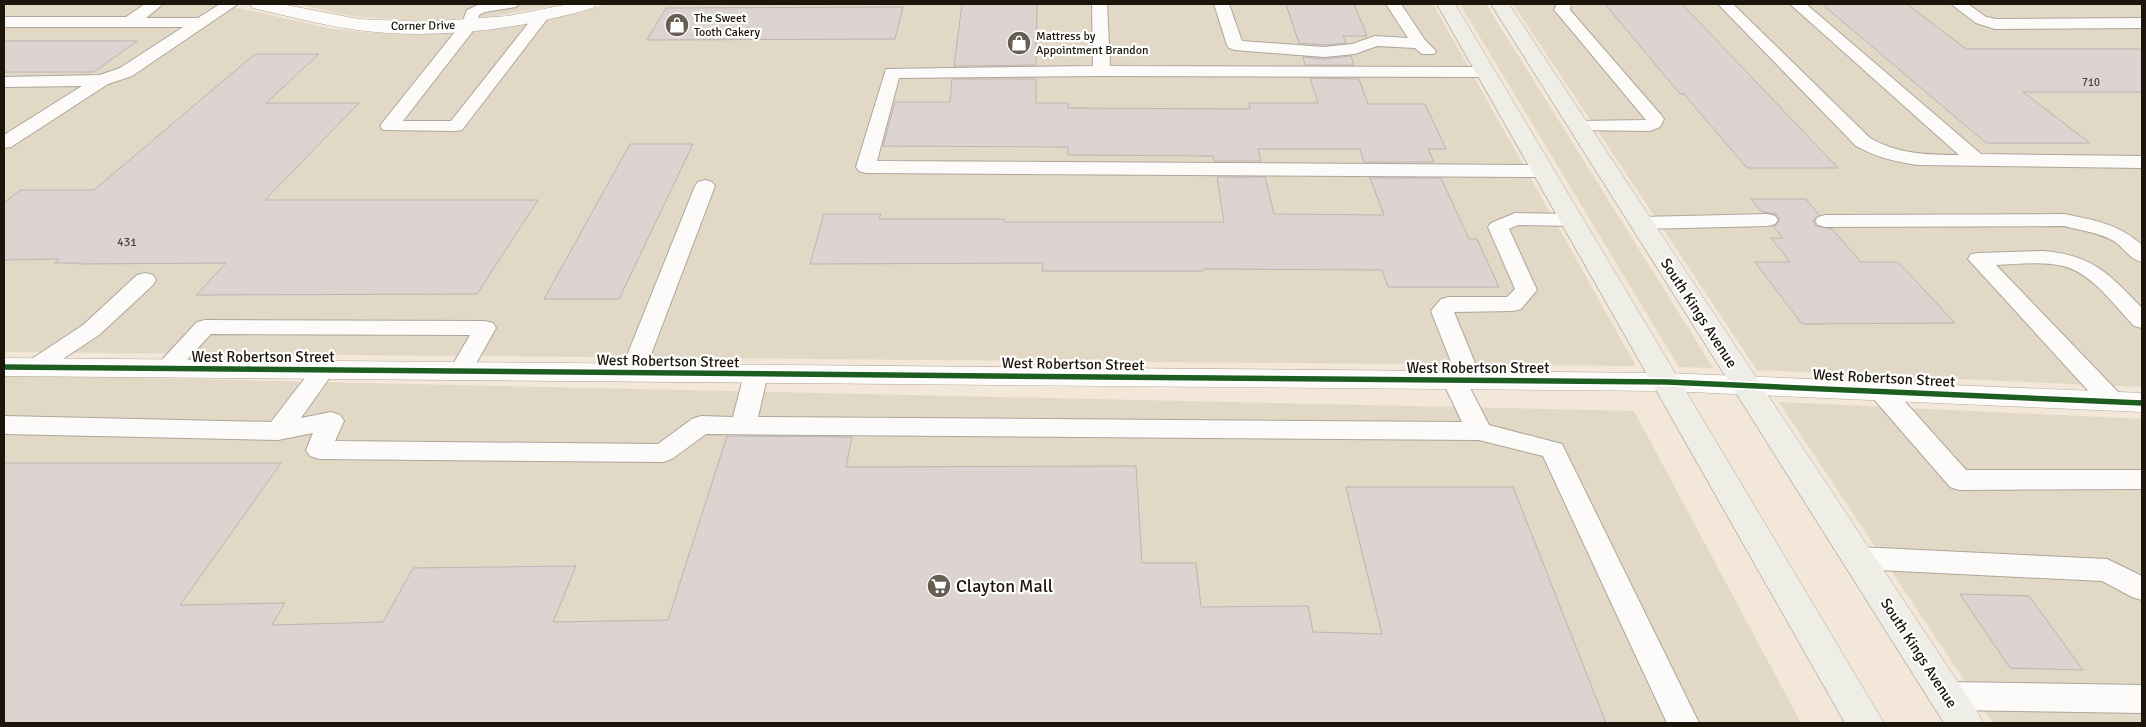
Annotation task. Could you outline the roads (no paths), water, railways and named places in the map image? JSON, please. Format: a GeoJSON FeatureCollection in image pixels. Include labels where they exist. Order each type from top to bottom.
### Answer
{"type":"FeatureCollection","features":[{"type":"Feature","properties":{"kind":"main road"},"geometry":{"type":"LineString","coordinates":[[1446,4],[1864,723]]}},
{"type":"Feature","properties":{"kind":"main road","name":"South Kings Avenue"},"geometry":{"type":"LineString","coordinates":[[1500,4],[1964,723]]}},
{"type":"Feature","properties":{"kind":"street","name":"Corner Drive"},"geometry":{"type":"LineString","coordinates":[[259,4],[340,22],[371,26],[406,27],[470,24],[543,14],[587,4]]}},
{"type":"Feature","properties":{"kind":"street","name":"West Robertson Street"},"geometry":{"type":"LineString","coordinates":[[4,367],[1666,382],[2142,403]]}},
{"type":"Feature","properties":{"kind":"lane"},"geometry":{"type":"LineString","coordinates":[[130,22],[155,4]]}},
{"type":"Feature","properties":{"kind":"lane"},"geometry":{"type":"LineString","coordinates":[[4,143],[102,80],[126,72],[230,4]]}},
{"type":"Feature","properties":{"kind":"lane"},"geometry":{"type":"LineString","coordinates":[[505,4],[481,8],[472,13],[470,24],[389,126],[456,126],[543,14]]}},
{"type":"Feature","properties":{"kind":"lane"},"geometry":{"type":"LineString","coordinates":[[1099,4],[1102,71]]}},
{"type":"Feature","properties":{"kind":"lane"},"geometry":{"type":"LineString","coordinates":[[1222,4],[1235,45],[1324,52],[1355,49],[1375,41],[1419,43]]}},
{"type":"Feature","properties":{"kind":"lane"},"geometry":{"type":"LineString","coordinates":[[1394,4],[1419,43],[1452,72]]}},
{"type":"Feature","properties":{"kind":"lane"},"geometry":{"type":"LineString","coordinates":[[1564,4],[1562,10],[1654,119],[1654,123],[1650,126],[1579,126]]}},
{"type":"Feature","properties":{"kind":"lane"},"geometry":{"type":"LineString","coordinates":[[1725,4],[1864,142],[1877,151],[1891,156],[1913,159],[2142,162]]}},
{"type":"Feature","properties":{"kind":"lane"},"geometry":{"type":"LineString","coordinates":[[1797,4],[1976,160]]}},
{"type":"Feature","properties":{"kind":"lane"},"geometry":{"type":"LineString","coordinates":[[1959,4],[1981,20],[1995,24],[2142,24]]}},
{"type":"Feature","properties":{"kind":"lane"},"geometry":{"type":"LineString","coordinates":[[4,22],[200,23]]}},
{"type":"Feature","properties":{"kind":"lane"},"geometry":{"type":"LineString","coordinates":[[1486,72],[1102,71],[892,73],[866,167],[1543,171]]}},
{"type":"Feature","properties":{"kind":"lane"},"geometry":{"type":"LineString","coordinates":[[4,82],[102,80]]}},
{"type":"Feature","properties":{"kind":"lane"},"geometry":{"type":"LineString","coordinates":[[632,373],[705,186]]}},
{"type":"Feature","properties":{"kind":"lane"},"geometry":{"type":"LineString","coordinates":[[1479,431],[1442,311],[1449,304],[1512,304],[1526,290],[1498,227],[1514,219],[1572,220]]}},
{"type":"Feature","properties":{"kind":"lane"},"geometry":{"type":"LineString","coordinates":[[1641,223],[1768,220]]}},
{"type":"Feature","properties":{"kind":"lane"},"geometry":{"type":"LineString","coordinates":[[1825,221],[2064,220],[2092,226],[2121,237],[2142,256]]}},
{"type":"Feature","properties":{"kind":"lane"},"geometry":{"type":"LineString","coordinates":[[2112,401],[1979,259],[2056,258],[2079,264],[2098,278],[2142,321]]}},
{"type":"Feature","properties":{"kind":"lane"},"geometry":{"type":"LineString","coordinates":[[35,367],[91,330],[145,280]]}},
{"type":"Feature","properties":{"kind":"lane"},"geometry":{"type":"LineString","coordinates":[[166,369],[205,327],[485,328],[461,371]]}},
{"type":"Feature","properties":{"kind":"lane"},"geometry":{"type":"LineString","coordinates":[[278,431],[323,370]]}},
{"type":"Feature","properties":{"kind":"lane"},"geometry":{"type":"LineString","coordinates":[[744,425],[756,374]]}},
{"type":"Feature","properties":{"kind":"lane"},"geometry":{"type":"LineString","coordinates":[[1881,391],[1959,480],[2142,480]]}},
{"type":"Feature","properties":{"kind":"lane"},"geometry":{"type":"LineString","coordinates":[[4,425],[278,431],[331,422],[319,450],[663,453],[701,425],[1479,431],[1553,450],[1682,723]]}},
{"type":"Feature","properties":{"kind":"lane"},"geometry":{"type":"LineString","coordinates":[[1858,558],[2107,570],[2142,589]]}},
{"type":"Feature","properties":{"kind":"lane"},"geometry":{"type":"LineString","coordinates":[[1946,696],[2142,699]]}},
{"type":"Feature","properties":{"kind":"place","name":"The Sweet Tooth Cakery"},"geometry":{"type":"Point","coordinates":[677,25]}},
{"type":"Feature","properties":{"kind":"place","name":"Mattress by Appointment Brandon"},"geometry":{"type":"Point","coordinates":[1019,43]}},
{"type":"Feature","properties":{"kind":"place","name":"Clayton Mall"},"geometry":{"type":"Point","coordinates":[939,586]}}]}
